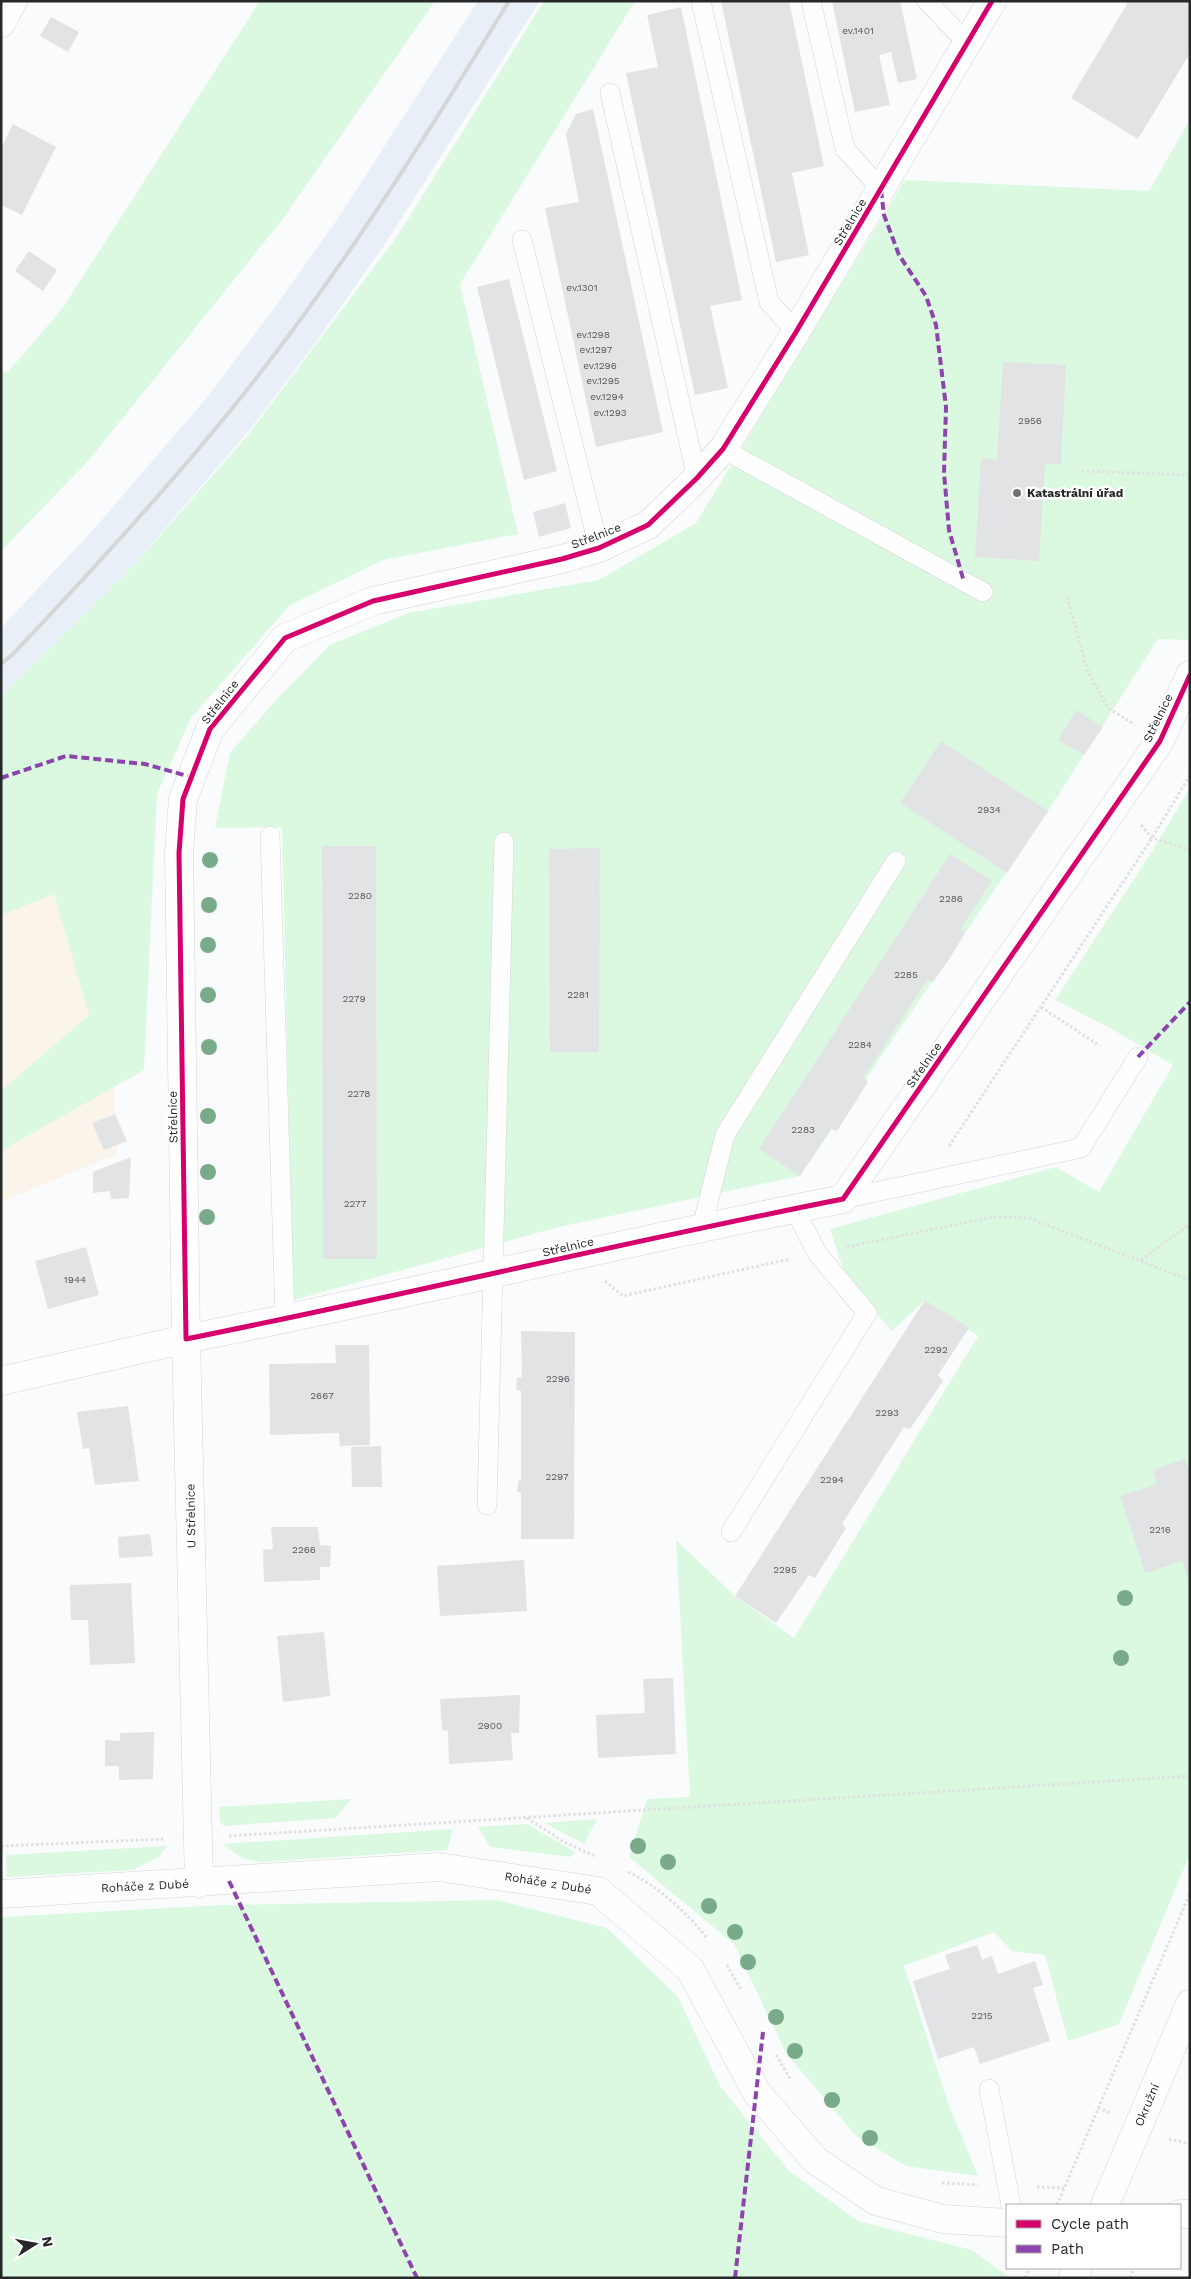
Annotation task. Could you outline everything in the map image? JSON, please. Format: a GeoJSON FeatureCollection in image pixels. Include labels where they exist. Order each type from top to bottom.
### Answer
{"type":"FeatureCollection","features":[{"type":"Feature","properties":{"kind":"street"},"geometry":{"type":"LineString","coordinates":[[1,23],[13,1]]}},
{"type":"Feature","properties":{"kind":"street","name":"Střelnice"},"geometry":{"type":"LineString","coordinates":[[992,1],[796,332],[723,449],[697,478],[648,525],[599,548],[562,559],[373,601],[285,638],[210,729],[183,799],[180,852],[186,1339],[493,1274],[702,1227],[843,1199],[1160,741],[1190,675]]}},
{"type":"Feature","properties":{"kind":"street"},"geometry":{"type":"LineString","coordinates":[[1,1381],[186,1339]]}},
{"type":"Feature","properties":{"kind":"street","name":"U Střelnice"},"geometry":{"type":"LineString","coordinates":[[186,1339],[199,1883]]}},
{"type":"Feature","properties":{"kind":"street","name":"Roháče z Dubé"},"geometry":{"type":"LineString","coordinates":[[1,1894],[199,1883],[440,1866],[598,1891],[690,1969],[757,2093],[815,2160],[876,2201],[943,2219],[1006,2223]]}},
{"type":"Feature","properties":{"kind":"street","name":"Okružní"},"geometry":{"type":"LineString","coordinates":[[1105,2204],[1190,2004]]}},
{"type":"Feature","properties":{"kind":"lane"},"geometry":{"type":"LineString","coordinates":[[701,1],[769,302],[796,332]]}},
{"type":"Feature","properties":{"kind":"lane"},"geometry":{"type":"LineString","coordinates":[[811,1],[845,149],[881,189]]}},
{"type":"Feature","properties":{"kind":"lane"},"geometry":{"type":"LineString","coordinates":[[926,1],[967,43]]}},
{"type":"Feature","properties":{"kind":"lane"},"geometry":{"type":"LineString","coordinates":[[610,92],[697,478]]}},
{"type":"Feature","properties":{"kind":"lane"},"geometry":{"type":"LineString","coordinates":[[522,240],[599,548]]}},
{"type":"Feature","properties":{"kind":"lane"},"geometry":{"type":"LineString","coordinates":[[723,449],[983,592]]}},
{"type":"Feature","properties":{"kind":"lane"},"geometry":{"type":"LineString","coordinates":[[270,836],[285,1319]]}},
{"type":"Feature","properties":{"kind":"lane"},"geometry":{"type":"LineString","coordinates":[[487,1505],[504,842]]}},
{"type":"Feature","properties":{"kind":"lane"},"geometry":{"type":"LineString","coordinates":[[702,1227],[725,1135],[896,861]]}},
{"type":"Feature","properties":{"kind":"lane"},"geometry":{"type":"LineString","coordinates":[[843,1199],[1081,1148],[1138,1057]]}},
{"type":"Feature","properties":{"kind":"lane"},"geometry":{"type":"LineString","coordinates":[[731,1532],[867,1313],[817,1253],[794,1208]]}},
{"type":"Feature","properties":{"kind":"lane"},"geometry":{"type":"LineString","coordinates":[[989,2089],[1010,2204]]}},
{"type":"Feature","properties":{"kind":"path"},"geometry":{"type":"LineString","coordinates":[[1082,471],[1190,475]]}},
{"type":"Feature","properties":{"kind":"path"},"geometry":{"type":"LineString","coordinates":[[1066,598],[1088,672],[1108,708],[1160,741]]}},
{"type":"Feature","properties":{"kind":"path"},"geometry":{"type":"LineString","coordinates":[[927,1180],[1152,838],[1190,775]]}},
{"type":"Feature","properties":{"kind":"path"},"geometry":{"type":"LineString","coordinates":[[1119,800],[1152,838],[1190,850]]}},
{"type":"Feature","properties":{"kind":"path"},"geometry":{"type":"LineString","coordinates":[[1041,1008],[1100,1046]]}},
{"type":"Feature","properties":{"kind":"path"},"geometry":{"type":"LineString","coordinates":[[817,1253],[993,1218],[1029,1218],[1190,1280]]}},
{"type":"Feature","properties":{"kind":"path"},"geometry":{"type":"LineString","coordinates":[[1140,1260],[1190,1224]]}},
{"type":"Feature","properties":{"kind":"path"},"geometry":{"type":"LineString","coordinates":[[1,1846],[198,1837],[526,1818],[1190,1776]]}},
{"type":"Feature","properties":{"kind":"path"},"geometry":{"type":"LineString","coordinates":[[526,1818],[564,1842],[598,1857]]}},
{"type":"Feature","properties":{"kind":"path"},"geometry":{"type":"LineString","coordinates":[[623,1869],[639,1877],[690,1917],[707,1939]]}},
{"type":"Feature","properties":{"kind":"path"},"geometry":{"type":"LineString","coordinates":[[1057,2204],[1190,1893]]}},
{"type":"Feature","properties":{"kind":"path"},"geometry":{"type":"LineString","coordinates":[[725,1962],[743,1993]]}},
{"type":"Feature","properties":{"kind":"path"},"geometry":{"type":"LineString","coordinates":[[773,2049],[793,2083]]}},
{"type":"Feature","properties":{"kind":"path"},"geometry":{"type":"LineString","coordinates":[[937,2183],[1064,2188]]}},
{"type":"Feature","properties":{"kind":"shaded area"},"geometry":{"type":"Polygon","coordinates":[[[478,1],[540,1],[383,247],[313,346],[251,428],[132,567],[1,702],[1,628],[93,530],[210,394],[339,217],[478,1]]]}},
{"type":"Feature","properties":{"kind":"shaded area"},"geometry":{"type":"Polygon","coordinates":[[[1,802],[109,959],[117,1154],[1,1202],[1,802]]]}},
{"type":"Feature","properties":{"kind":"green space"},"geometry":{"type":"Polygon","coordinates":[[[260,1],[435,1],[279,224],[88,461],[1,551],[1,369],[7,373],[62,309],[260,1]]]}},
{"type":"Feature","properties":{"kind":"green space"},"geometry":{"type":"Polygon","coordinates":[[[544,1],[635,1],[460,284],[518,534],[383,560],[290,605],[191,718],[157,794],[144,1070],[1,1151],[1,1091],[89,1015],[54,894],[1,915],[1,697],[135,564],[248,435],[398,235],[544,1]]]}},
{"type":"Feature","properties":{"kind":"green space"},"geometry":{"type":"Polygon","coordinates":[[[1190,119],[1190,640],[1158,639],[1048,811],[800,1176],[559,1227],[293,1300],[282,827],[215,828],[230,753],[276,700],[330,645],[408,613],[599,580],[696,523],[905,180],[1149,191],[1190,119]]]}},
{"type":"Feature","properties":{"kind":"green space"},"geometry":{"type":"Polygon","coordinates":[[[1190,788],[1190,1854],[1119,2024],[1068,2041],[1045,1955],[1012,1951],[994,1932],[904,1966],[948,2103],[978,2176],[906,2166],[856,2136],[786,2053],[734,1944],[629,1857],[647,1799],[690,1797],[676,1540],[735,1596],[794,1638],[978,1336],[925,1300],[892,1331],[847,1281],[830,1229],[1056,1167],[1099,1192],[1173,1065],[1110,1028],[1055,1000],[1151,853],[1190,788]]]}},
{"type":"Feature","properties":{"kind":"green space"},"geometry":{"type":"Polygon","coordinates":[[[351,1799],[336,1818],[224,1826],[220,1822],[219,1807],[351,1799]]]}},
{"type":"Feature","properties":{"kind":"green space"},"geometry":{"type":"Polygon","coordinates":[[[597,1819],[584,1844],[545,1823],[597,1819]]]}},
{"type":"Feature","properties":{"kind":"green space"},"geometry":{"type":"Polygon","coordinates":[[[527,1824],[575,1852],[570,1857],[490,1847],[478,1827],[527,1824]]]}},
{"type":"Feature","properties":{"kind":"green space"},"geometry":{"type":"Polygon","coordinates":[[[453,1829],[447,1850],[259,1862],[242,1858],[222,1844],[453,1829]]]}},
{"type":"Feature","properties":{"kind":"green space"},"geometry":{"type":"Polygon","coordinates":[[[167,1846],[159,1857],[133,1870],[7,1877],[6,1855],[167,1846]]]}},
{"type":"Feature","properties":{"kind":"green space"},"geometry":{"type":"Polygon","coordinates":[[[496,1900],[607,1928],[678,1997],[720,2086],[789,2171],[858,2221],[972,2250],[1010,2278],[1,2278],[1,1917],[224,1905],[496,1900]]]}},
{"type":"Feature","properties":{"kind":"building"},"geometry":{"type":"Polygon","coordinates":[[[721,1],[789,1],[824,166],[792,173],[809,255],[776,262],[721,1]]]}},
{"type":"Feature","properties":{"kind":"building"},"geometry":{"type":"Polygon","coordinates":[[[832,1],[900,1],[917,79],[898,83],[891,52],[879,55],[890,105],[855,112],[832,1]]]}},
{"type":"Feature","properties":{"kind":"building"},"geometry":{"type":"Polygon","coordinates":[[[1126,1],[1190,1],[1190,53],[1138,139],[1071,98],[1127,4],[1126,1]]]}},
{"type":"Feature","properties":{"kind":"building"},"geometry":{"type":"Polygon","coordinates":[[[681,7],[742,300],[710,306],[728,388],[695,395],[626,73],[658,67],[647,15],[681,7]]]}},
{"type":"Feature","properties":{"kind":"building"},"geometry":{"type":"Polygon","coordinates":[[[51,17],[79,32],[68,52],[40,36],[51,17]]]}},
{"type":"Feature","properties":{"kind":"building"},"geometry":{"type":"Polygon","coordinates":[[[593,109],[663,432],[596,447],[545,208],[579,202],[566,134],[576,114],[593,109]]]}},
{"type":"Feature","properties":{"kind":"building"},"geometry":{"type":"Polygon","coordinates":[[[13,124],[56,147],[22,215],[1,205],[1,143],[3,144],[13,124]]]}},
{"type":"Feature","properties":{"kind":"building"},"geometry":{"type":"Polygon","coordinates":[[[29,251],[57,270],[43,291],[15,271],[29,251]]]}},
{"type":"Feature","properties":{"kind":"building"},"geometry":{"type":"Polygon","coordinates":[[[509,279],[557,471],[524,480],[477,287],[509,279]]]}},
{"type":"Feature","properties":{"kind":"building"},"geometry":{"type":"Polygon","coordinates":[[[1003,362],[1066,365],[1061,464],[1045,464],[1039,561],[975,557],[981,458],[997,460],[1003,362]]]}},
{"type":"Feature","properties":{"kind":"building"},"geometry":{"type":"Polygon","coordinates":[[[565,503],[571,528],[539,537],[533,512],[565,503]]]}},
{"type":"Feature","properties":{"kind":"building"},"geometry":{"type":"Polygon","coordinates":[[[1076,710],[1103,727],[1084,755],[1058,740],[1076,710]]]}},
{"type":"Feature","properties":{"kind":"building"},"geometry":{"type":"Polygon","coordinates":[[[941,741],[1048,811],[1007,873],[900,803],[941,741]]]}},
{"type":"Feature","properties":{"kind":"building"},"geometry":{"type":"Polygon","coordinates":[[[322,846],[376,846],[377,1259],[323,1259],[322,846]]]}},
{"type":"Feature","properties":{"kind":"building"},"geometry":{"type":"Polygon","coordinates":[[[600,848],[599,1052],[550,1052],[549,849],[600,848]]]}},
{"type":"Feature","properties":{"kind":"building"},"geometry":{"type":"Polygon","coordinates":[[[950,854],[992,880],[961,929],[965,933],[950,958],[933,982],[928,979],[864,1077],[868,1082],[837,1131],[831,1129],[800,1176],[759,1149],[950,854]]]}},
{"type":"Feature","properties":{"kind":"building"},"geometry":{"type":"Polygon","coordinates":[[[115,1114],[127,1141],[104,1150],[92,1123],[115,1114]]]}},
{"type":"Feature","properties":{"kind":"building"},"geometry":{"type":"Polygon","coordinates":[[[131,1157],[129,1198],[111,1199],[110,1191],[93,1193],[93,1172],[131,1157]]]}},
{"type":"Feature","properties":{"kind":"building"},"geometry":{"type":"Polygon","coordinates":[[[86,1247],[99,1295],[48,1309],[35,1261],[86,1247]]]}},
{"type":"Feature","properties":{"kind":"building"},"geometry":{"type":"Polygon","coordinates":[[[925,1300],[969,1328],[938,1375],[943,1381],[910,1429],[904,1427],[842,1524],[846,1528],[815,1578],[809,1575],[776,1623],[735,1596],[925,1300]]]}},
{"type":"Feature","properties":{"kind":"building"},"geometry":{"type":"Polygon","coordinates":[[[521,1331],[575,1332],[574,1539],[521,1539],[521,1493],[517,1492],[518,1481],[521,1480],[521,1391],[516,1390],[517,1378],[522,1377],[521,1331]]]}},
{"type":"Feature","properties":{"kind":"building"},"geometry":{"type":"Polygon","coordinates":[[[335,1345],[369,1345],[370,1445],[340,1446],[339,1433],[270,1435],[269,1364],[336,1363],[335,1345]]]}},
{"type":"Feature","properties":{"kind":"building"},"geometry":{"type":"Polygon","coordinates":[[[128,1406],[139,1481],[95,1485],[89,1448],[83,1449],[77,1412],[128,1406]]]}},
{"type":"Feature","properties":{"kind":"building"},"geometry":{"type":"Polygon","coordinates":[[[381,1446],[382,1487],[352,1487],[351,1447],[381,1446]]]}},
{"type":"Feature","properties":{"kind":"building"},"geometry":{"type":"Polygon","coordinates":[[[1185,1459],[1190,1474],[1190,1578],[1188,1579],[1182,1561],[1145,1573],[1120,1496],[1157,1484],[1153,1470],[1185,1459]]]}},
{"type":"Feature","properties":{"kind":"building"},"geometry":{"type":"Polygon","coordinates":[[[271,1527],[318,1527],[320,1545],[331,1546],[330,1567],[320,1567],[320,1580],[264,1582],[263,1550],[273,1549],[271,1527]]]}},
{"type":"Feature","properties":{"kind":"building"},"geometry":{"type":"Polygon","coordinates":[[[150,1534],[153,1556],[119,1558],[118,1537],[150,1534]]]}},
{"type":"Feature","properties":{"kind":"building"},"geometry":{"type":"Polygon","coordinates":[[[524,1560],[527,1611],[440,1616],[437,1566],[524,1560]]]}},
{"type":"Feature","properties":{"kind":"building"},"geometry":{"type":"Polygon","coordinates":[[[131,1583],[135,1663],[90,1665],[88,1620],[71,1620],[70,1585],[131,1583]]]}},
{"type":"Feature","properties":{"kind":"building"},"geometry":{"type":"Polygon","coordinates":[[[324,1632],[330,1696],[283,1702],[277,1636],[324,1632]]]}},
{"type":"Feature","properties":{"kind":"building"},"geometry":{"type":"Polygon","coordinates":[[[673,1678],[676,1754],[598,1758],[596,1715],[645,1713],[643,1679],[673,1678]]]}},
{"type":"Feature","properties":{"kind":"building"},"geometry":{"type":"Polygon","coordinates":[[[520,1695],[519,1733],[511,1733],[513,1760],[449,1764],[448,1731],[442,1730],[440,1699],[520,1695]]]}},
{"type":"Feature","properties":{"kind":"building"},"geometry":{"type":"Polygon","coordinates":[[[154,1732],[153,1779],[119,1780],[119,1766],[105,1766],[105,1740],[120,1741],[120,1733],[154,1732]]]}},
{"type":"Feature","properties":{"kind":"building"},"geometry":{"type":"Polygon","coordinates":[[[977,1945],[982,1960],[992,1956],[998,1974],[1035,1961],[1043,1985],[1033,1988],[1050,2041],[980,2064],[974,2047],[938,2059],[913,1981],[950,1969],[945,1955],[977,1945]]]}},
{"type":"Feature","properties":{"kind":"railway"},"geometry":{"type":"LineString","coordinates":[[1,664],[12,655],[150,505],[204,443],[268,363],[341,263],[411,159],[509,1]]}},
{"type":"Feature","properties":{"kind":"marked path"},"geometry":{"type":"LineString","coordinates":[[881,190],[884,215],[899,255],[926,296],[936,325],[946,407],[944,473],[949,530],[964,582]]}},
{"type":"Feature","properties":{"kind":"marked path"},"geometry":{"type":"LineString","coordinates":[[1,778],[66,756],[145,764],[191,777]]}},
{"type":"Feature","properties":{"kind":"marked path"},"geometry":{"type":"LineString","coordinates":[[1138,1057],[1190,1002]]}},
{"type":"Feature","properties":{"kind":"marked path"},"geometry":{"type":"LineString","coordinates":[[229,1881],[417,2278]]}},
{"type":"Feature","properties":{"kind":"marked path"},"geometry":{"type":"LineString","coordinates":[[735,2278],[763,2032]]}},
{"type":"Feature","properties":{"kind":"cycle path"},"geometry":{"type":"LineString","coordinates":[[992,1],[796,332],[723,449],[697,478],[648,525],[599,548],[562,559],[373,601],[285,638],[210,729],[183,799],[179,853],[186,1339],[843,1199],[1160,741],[1190,675]]}},
{"type":"Feature","properties":{"kind":"place","name":"Katastrální úřad"},"geometry":{"type":"Point","coordinates":[1017,493]}}]}
